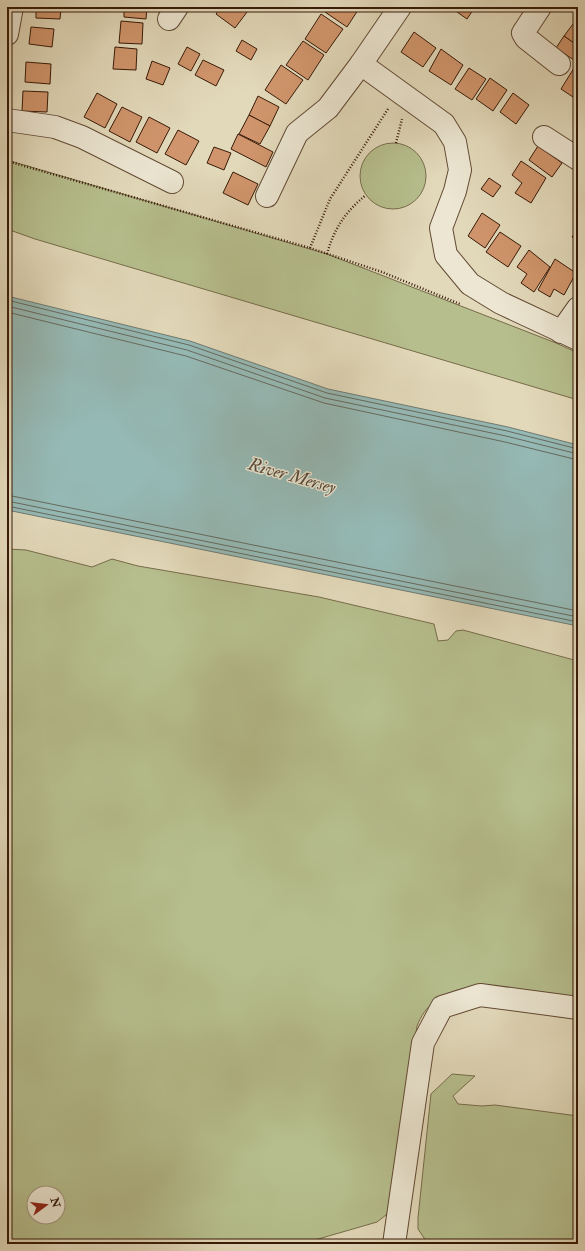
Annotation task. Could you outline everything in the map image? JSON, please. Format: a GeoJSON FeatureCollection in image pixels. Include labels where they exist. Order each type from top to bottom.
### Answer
{"type":"FeatureCollection","features":[{"type":"Feature","properties":{"kind":"street"},"geometry":{"type":"LineString","coordinates":[[7,34],[12,7]]}},
{"type":"Feature","properties":{"kind":"street"},"geometry":{"type":"LineString","coordinates":[[267,196],[297,133],[328,108],[361,64],[400,7]]}},
{"type":"Feature","properties":{"kind":"street"},"geometry":{"type":"LineString","coordinates":[[540,7],[523,33],[526,38],[559,64]]}},
{"type":"Feature","properties":{"kind":"street"},"geometry":{"type":"LineString","coordinates":[[361,64],[444,124],[455,142],[460,170],[440,228],[446,255],[470,284],[501,303],[570,335],[578,308]]}},
{"type":"Feature","properties":{"kind":"street"},"geometry":{"type":"LineString","coordinates":[[7,120],[55,127],[82,137],[172,182]]}},
{"type":"Feature","properties":{"kind":"street"},"geometry":{"type":"LineString","coordinates":[[544,137],[578,159]]}},
{"type":"Feature","properties":{"kind":"street"},"geometry":{"type":"LineString","coordinates":[[394,1244],[423,1042],[442,1007],[480,995],[578,1008]]}},
{"type":"Feature","properties":{"kind":"path"},"geometry":{"type":"LineString","coordinates":[[310,248],[330,199],[400,92]]}},
{"type":"Feature","properties":{"kind":"path"},"geometry":{"type":"LineString","coordinates":[[7,161],[310,248],[382,272],[466,307]]}},
{"type":"Feature","properties":{"kind":"path"},"geometry":{"type":"LineString","coordinates":[[328,254],[332,238],[342,218],[350,208],[366,195]]}},
{"type":"Feature","properties":{"kind":"green space"},"geometry":{"type":"Polygon","coordinates":[[[387,143],[399,143],[406,145],[417,152],[424,163],[426,176],[424,189],[417,200],[406,207],[399,209],[387,209],[380,207],[369,200],[362,189],[360,182],[360,170],[362,163],[369,152],[380,145],[387,143]]]}},
{"type":"Feature","properties":{"kind":"green space"},"geometry":{"type":"Polygon","coordinates":[[[7,160],[327,254],[556,343],[578,353],[578,400],[35,239],[7,229],[7,160]]]}},
{"type":"Feature","properties":{"kind":"green space"},"geometry":{"type":"Polygon","coordinates":[[[7,549],[26,550],[92,567],[112,559],[138,566],[319,597],[434,624],[438,641],[448,640],[456,631],[463,630],[578,661],[578,1002],[461,989],[446,994],[434,1002],[424,1012],[417,1026],[392,1207],[386,1215],[377,1222],[301,1244],[7,1244],[7,549]]]}},
{"type":"Feature","properties":{"kind":"green space"},"geometry":{"type":"Polygon","coordinates":[[[452,1074],[475,1076],[453,1096],[458,1104],[482,1106],[495,1105],[578,1116],[578,1244],[428,1244],[418,1229],[418,1218],[431,1094],[452,1074]]]}},
{"type":"Feature","properties":{"kind":"water","name":"River Mersey"},"geometry":{"type":"Polygon","coordinates":[[[7,296],[190,341],[328,389],[508,427],[578,445],[578,626],[7,510],[7,296]]]}},
{"type":"Feature","properties":{"kind":"building"},"geometry":{"type":"Polygon","coordinates":[[[36,7],[61,7],[60,19],[36,18],[36,7]]]}},
{"type":"Feature","properties":{"kind":"building"},"geometry":{"type":"Polygon","coordinates":[[[124,7],[147,7],[146,19],[124,17],[124,7]]]}},
{"type":"Feature","properties":{"kind":"building"},"geometry":{"type":"Polygon","coordinates":[[[221,7],[250,8],[235,28],[216,14],[221,7]]]}},
{"type":"Feature","properties":{"kind":"building"},"geometry":{"type":"Polygon","coordinates":[[[329,7],[360,7],[347,27],[325,12],[329,7]]]}},
{"type":"Feature","properties":{"kind":"building"},"geometry":{"type":"Polygon","coordinates":[[[450,7],[475,7],[467,19],[450,7]]]}},
{"type":"Feature","properties":{"kind":"building"},"geometry":{"type":"Polygon","coordinates":[[[321,14],[343,29],[326,53],[305,39],[321,14]]]}},
{"type":"Feature","properties":{"kind":"building"},"geometry":{"type":"Polygon","coordinates":[[[578,17],[578,28],[573,24],[578,17]]]}},
{"type":"Feature","properties":{"kind":"building"},"geometry":{"type":"Polygon","coordinates":[[[121,21],[143,23],[142,44],[119,43],[121,21]]]}},
{"type":"Feature","properties":{"kind":"building"},"geometry":{"type":"Polygon","coordinates":[[[573,24],[578,28],[578,46],[564,36],[573,24]]]}},
{"type":"Feature","properties":{"kind":"building"},"geometry":{"type":"Polygon","coordinates":[[[31,27],[54,29],[52,47],[29,44],[31,27]]]}},
{"type":"Feature","properties":{"kind":"building"},"geometry":{"type":"Polygon","coordinates":[[[414,32],[436,48],[423,67],[401,52],[414,32]]]}},
{"type":"Feature","properties":{"kind":"building"},"geometry":{"type":"Polygon","coordinates":[[[564,36],[578,46],[577,62],[556,48],[564,36]]]}},
{"type":"Feature","properties":{"kind":"building"},"geometry":{"type":"Polygon","coordinates":[[[242,40],[257,49],[251,60],[236,51],[242,40]]]}},
{"type":"Feature","properties":{"kind":"building"},"geometry":{"type":"Polygon","coordinates":[[[303,41],[324,55],[308,80],[286,65],[303,41]]]}},
{"type":"Feature","properties":{"kind":"building"},"geometry":{"type":"Polygon","coordinates":[[[115,47],[137,49],[136,70],[113,69],[115,47]]]}},
{"type":"Feature","properties":{"kind":"building"},"geometry":{"type":"Polygon","coordinates":[[[187,47],[200,54],[191,71],[178,64],[187,47]]]}},
{"type":"Feature","properties":{"kind":"building"},"geometry":{"type":"Polygon","coordinates":[[[441,49],[463,65],[451,85],[429,71],[441,49]]]}},
{"type":"Feature","properties":{"kind":"building"},"geometry":{"type":"Polygon","coordinates":[[[203,60],[224,70],[216,86],[195,75],[203,60]]]}},
{"type":"Feature","properties":{"kind":"building"},"geometry":{"type":"Polygon","coordinates":[[[152,61],[170,68],[163,85],[146,79],[152,61]]]}},
{"type":"Feature","properties":{"kind":"building"},"geometry":{"type":"Polygon","coordinates":[[[26,62],[51,64],[50,84],[25,82],[26,62]]]}},
{"type":"Feature","properties":{"kind":"building"},"geometry":{"type":"Polygon","coordinates":[[[281,65],[303,80],[286,104],[265,90],[281,65]]]}},
{"type":"Feature","properties":{"kind":"building"},"geometry":{"type":"Polygon","coordinates":[[[469,68],[486,79],[472,100],[455,89],[469,68]]]}},
{"type":"Feature","properties":{"kind":"building"},"geometry":{"type":"Polygon","coordinates":[[[574,68],[578,71],[578,89],[573,97],[561,89],[574,68]]]}},
{"type":"Feature","properties":{"kind":"building"},"geometry":{"type":"Polygon","coordinates":[[[490,78],[507,90],[493,111],[476,99],[490,78]]]}},
{"type":"Feature","properties":{"kind":"building"},"geometry":{"type":"Polygon","coordinates":[[[578,89],[578,101],[573,97],[578,89]]]}},
{"type":"Feature","properties":{"kind":"building"},"geometry":{"type":"Polygon","coordinates":[[[23,91],[48,92],[47,112],[22,111],[23,91]]]}},
{"type":"Feature","properties":{"kind":"building"},"geometry":{"type":"Polygon","coordinates":[[[97,93],[117,104],[105,128],[84,117],[97,93]]]}},
{"type":"Feature","properties":{"kind":"building"},"geometry":{"type":"Polygon","coordinates":[[[513,93],[529,105],[516,124],[500,112],[513,93]]]}},
{"type":"Feature","properties":{"kind":"building"},"geometry":{"type":"Polygon","coordinates":[[[258,96],[279,107],[270,126],[249,115],[258,96]]]}},
{"type":"Feature","properties":{"kind":"building"},"geometry":{"type":"Polygon","coordinates":[[[122,107],[142,117],[130,142],[109,131],[122,107]]]}},
{"type":"Feature","properties":{"kind":"building"},"geometry":{"type":"Polygon","coordinates":[[[249,115],[270,126],[260,144],[239,134],[249,115]]]}},
{"type":"Feature","properties":{"kind":"building"},"geometry":{"type":"Polygon","coordinates":[[[149,117],[170,128],[157,153],[136,142],[149,117]]]}},
{"type":"Feature","properties":{"kind":"building"},"geometry":{"type":"Polygon","coordinates":[[[178,130],[199,141],[186,165],[165,154],[178,130]]]}},
{"type":"Feature","properties":{"kind":"building"},"geometry":{"type":"Polygon","coordinates":[[[238,134],[273,152],[266,167],[231,149],[238,134]]]}},
{"type":"Feature","properties":{"kind":"building"},"geometry":{"type":"Polygon","coordinates":[[[538,146],[562,163],[552,177],[529,160],[538,146]]]}},
{"type":"Feature","properties":{"kind":"building"},"geometry":{"type":"Polygon","coordinates":[[[214,147],[231,153],[224,170],[207,163],[214,147]]]}},
{"type":"Feature","properties":{"kind":"building"},"geometry":{"type":"Polygon","coordinates":[[[521,161],[546,178],[531,203],[515,193],[522,183],[512,175],[521,161]]]}},
{"type":"Feature","properties":{"kind":"building"},"geometry":{"type":"Polygon","coordinates":[[[233,172],[258,184],[248,205],[223,193],[233,172]]]}},
{"type":"Feature","properties":{"kind":"building"},"geometry":{"type":"Polygon","coordinates":[[[489,178],[501,186],[493,197],[481,189],[489,178]]]}},
{"type":"Feature","properties":{"kind":"building"},"geometry":{"type":"Polygon","coordinates":[[[482,213],[500,225],[485,248],[468,236],[482,213]]]}},
{"type":"Feature","properties":{"kind":"building"},"geometry":{"type":"Polygon","coordinates":[[[578,228],[578,241],[572,237],[578,228]]]}},
{"type":"Feature","properties":{"kind":"building"},"geometry":{"type":"Polygon","coordinates":[[[500,232],[521,246],[508,267],[486,252],[500,232]]]}},
{"type":"Feature","properties":{"kind":"building"},"geometry":{"type":"Polygon","coordinates":[[[529,250],[550,267],[534,292],[521,283],[527,274],[517,267],[529,250]]]}},
{"type":"Feature","properties":{"kind":"building"},"geometry":{"type":"Polygon","coordinates":[[[555,259],[576,273],[564,295],[554,289],[550,297],[538,290],[555,259]]]}}]}
